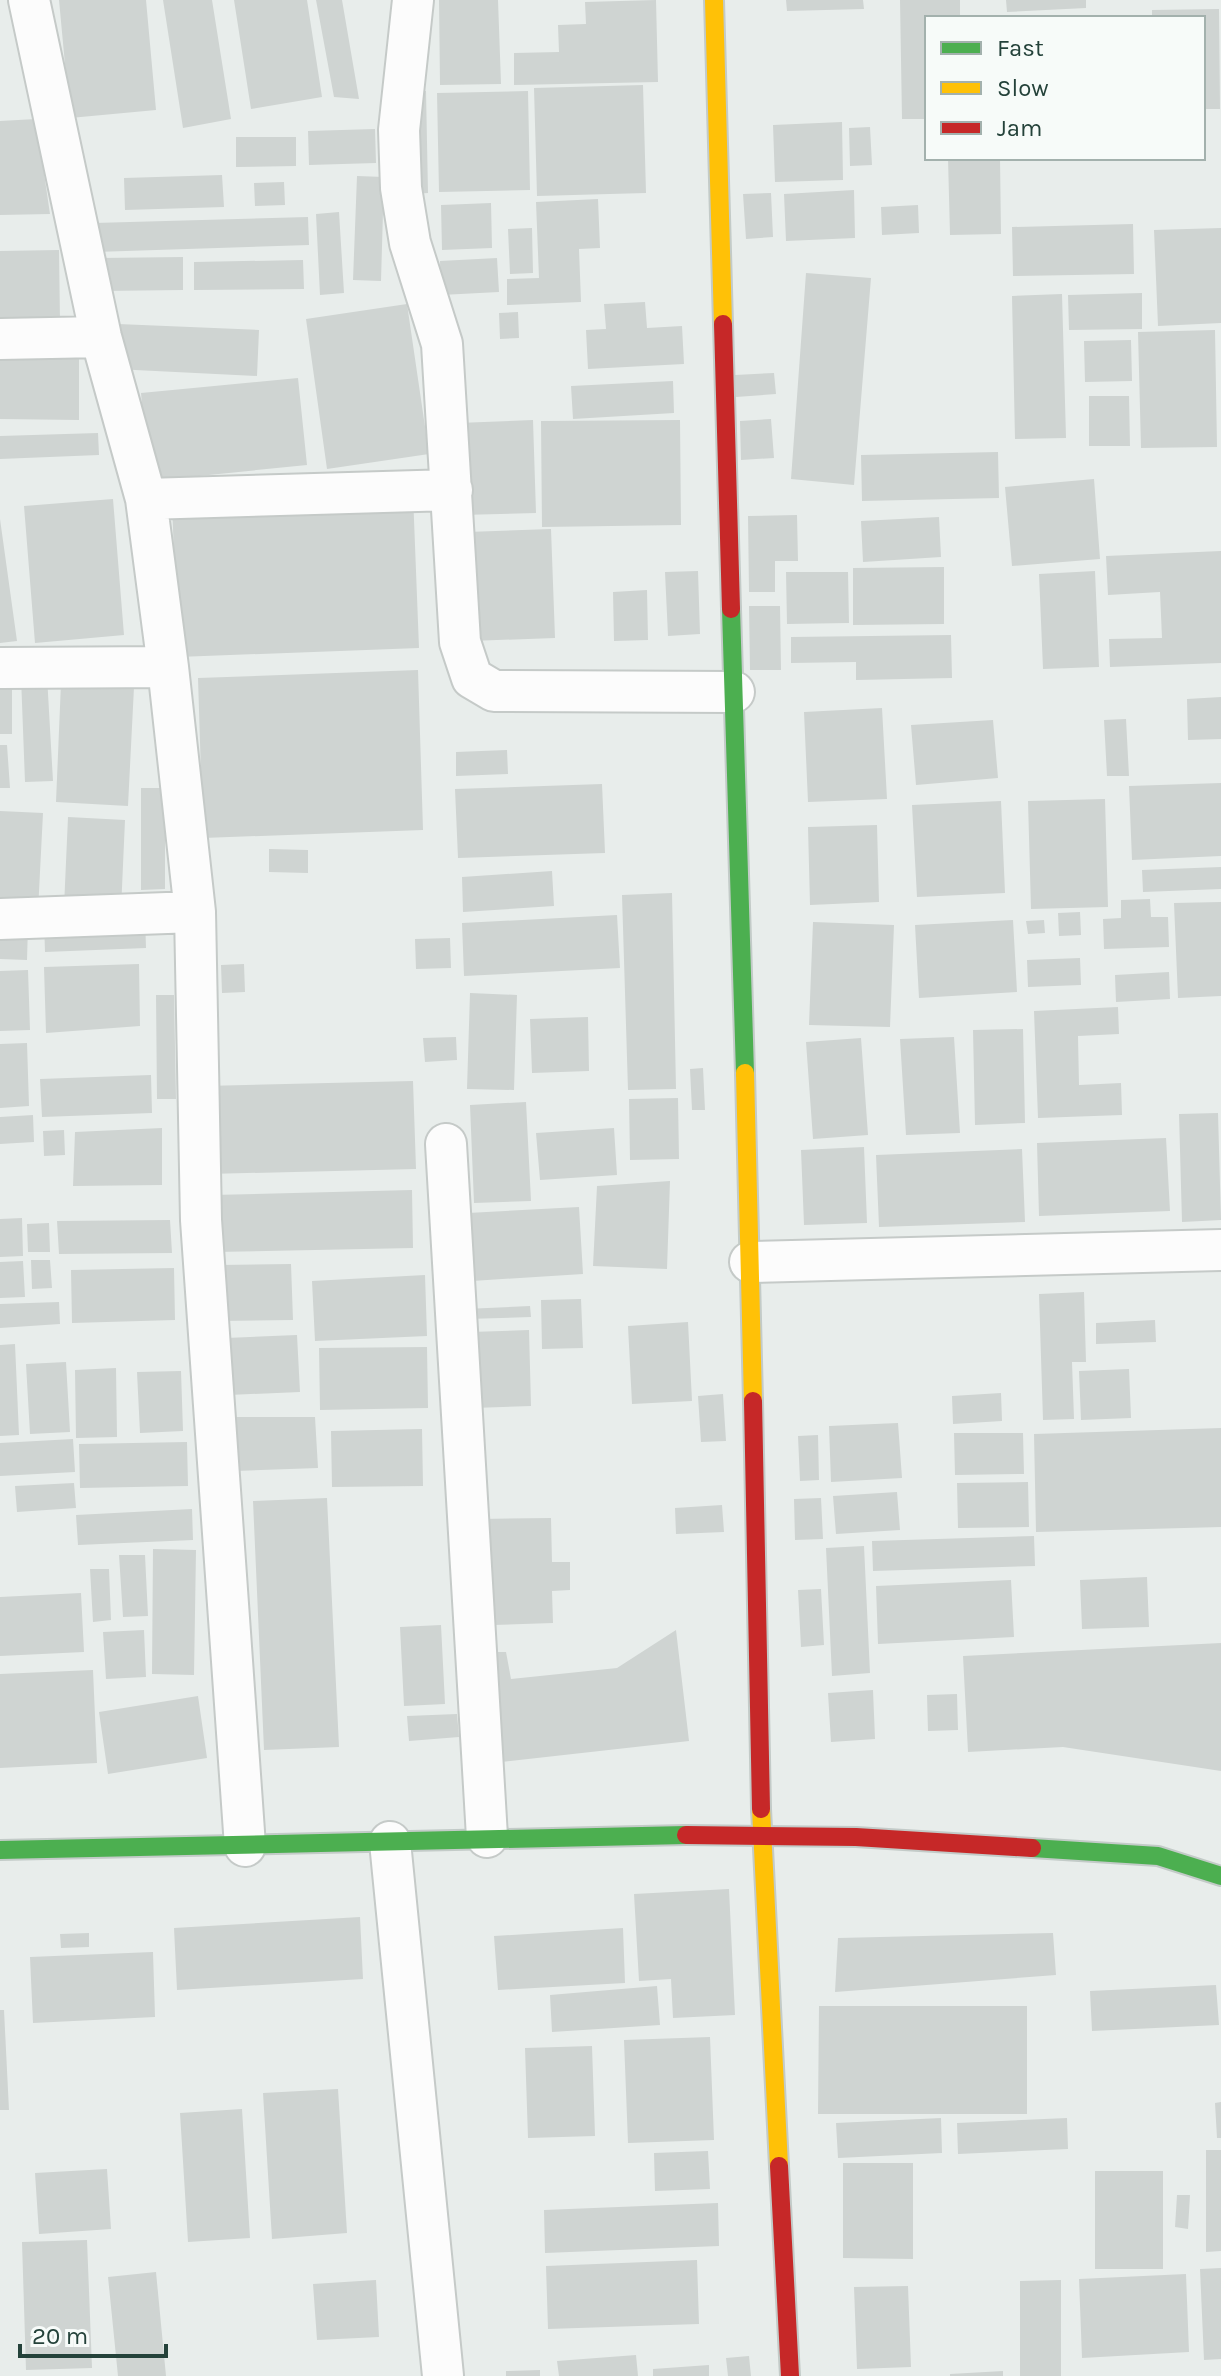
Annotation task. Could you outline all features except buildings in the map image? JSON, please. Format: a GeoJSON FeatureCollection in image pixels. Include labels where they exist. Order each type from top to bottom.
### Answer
{"type":"FeatureCollection","features":[{"type":"Feature","properties":{"kind":"street"},"geometry":{"type":"LineString","coordinates":[[29,0],[101,337],[146,499],[168,667],[195,912],[201,1220],[245,1846]]}},
{"type":"Feature","properties":{"kind":"street"},"geometry":{"type":"LineString","coordinates":[[413,0],[399,130],[401,188],[410,243],[442,344],[460,642],[472,678],[494,691],[734,692]]}},
{"type":"Feature","properties":{"kind":"street"},"geometry":{"type":"LineString","coordinates":[[714,0],[750,1262],[762,1834],[790,2376]]}},
{"type":"Feature","properties":{"kind":"street"},"geometry":{"type":"LineString","coordinates":[[0,339],[101,337]]}},
{"type":"Feature","properties":{"kind":"street"},"geometry":{"type":"LineString","coordinates":[[146,499],[452,490]]}},
{"type":"Feature","properties":{"kind":"street"},"geometry":{"type":"LineString","coordinates":[[0,668],[168,667]]}},
{"type":"Feature","properties":{"kind":"street"},"geometry":{"type":"LineString","coordinates":[[0,919],[195,912]]}},
{"type":"Feature","properties":{"kind":"street"},"geometry":{"type":"LineString","coordinates":[[446,1144],[487,1837]]}},
{"type":"Feature","properties":{"kind":"street"},"geometry":{"type":"LineString","coordinates":[[750,1262],[1221,1250]]}},
{"type":"Feature","properties":{"kind":"street"},"geometry":{"type":"LineString","coordinates":[[0,1850],[245,1846],[487,1837],[762,1834],[1158,1856],[1221,1876]]}},
{"type":"Feature","properties":{"kind":"street"},"geometry":{"type":"LineString","coordinates":[[390,1842],[443,2376]]}},
{"type":"Feature","properties":{"kind":"traffic: fast"},"geometry":{"type":"LineString","coordinates":[[731,609],[745,1073]]}},
{"type":"Feature","properties":{"kind":"traffic: fast"},"geometry":{"type":"LineString","coordinates":[[0,1850],[686,1835]]}},
{"type":"Feature","properties":{"kind":"traffic: fast"},"geometry":{"type":"LineString","coordinates":[[1032,1848],[1158,1856],[1221,1876]]}},
{"type":"Feature","properties":{"kind":"traffic: slow"},"geometry":{"type":"LineString","coordinates":[[714,0],[723,324]]}},
{"type":"Feature","properties":{"kind":"traffic: slow"},"geometry":{"type":"LineString","coordinates":[[745,1073],[753,1401]]}},
{"type":"Feature","properties":{"kind":"traffic: slow"},"geometry":{"type":"LineString","coordinates":[[761,1809],[779,2166]]}},
{"type":"Feature","properties":{"kind":"traffic: jam"},"geometry":{"type":"LineString","coordinates":[[723,324],[731,609]]}},
{"type":"Feature","properties":{"kind":"traffic: jam"},"geometry":{"type":"LineString","coordinates":[[753,1401],[761,1809]]}},
{"type":"Feature","properties":{"kind":"traffic: jam"},"geometry":{"type":"LineString","coordinates":[[686,1835],[856,1837],[1032,1848]]}},
{"type":"Feature","properties":{"kind":"traffic: jam"},"geometry":{"type":"LineString","coordinates":[[779,2166],[790,2376]]}}]}
